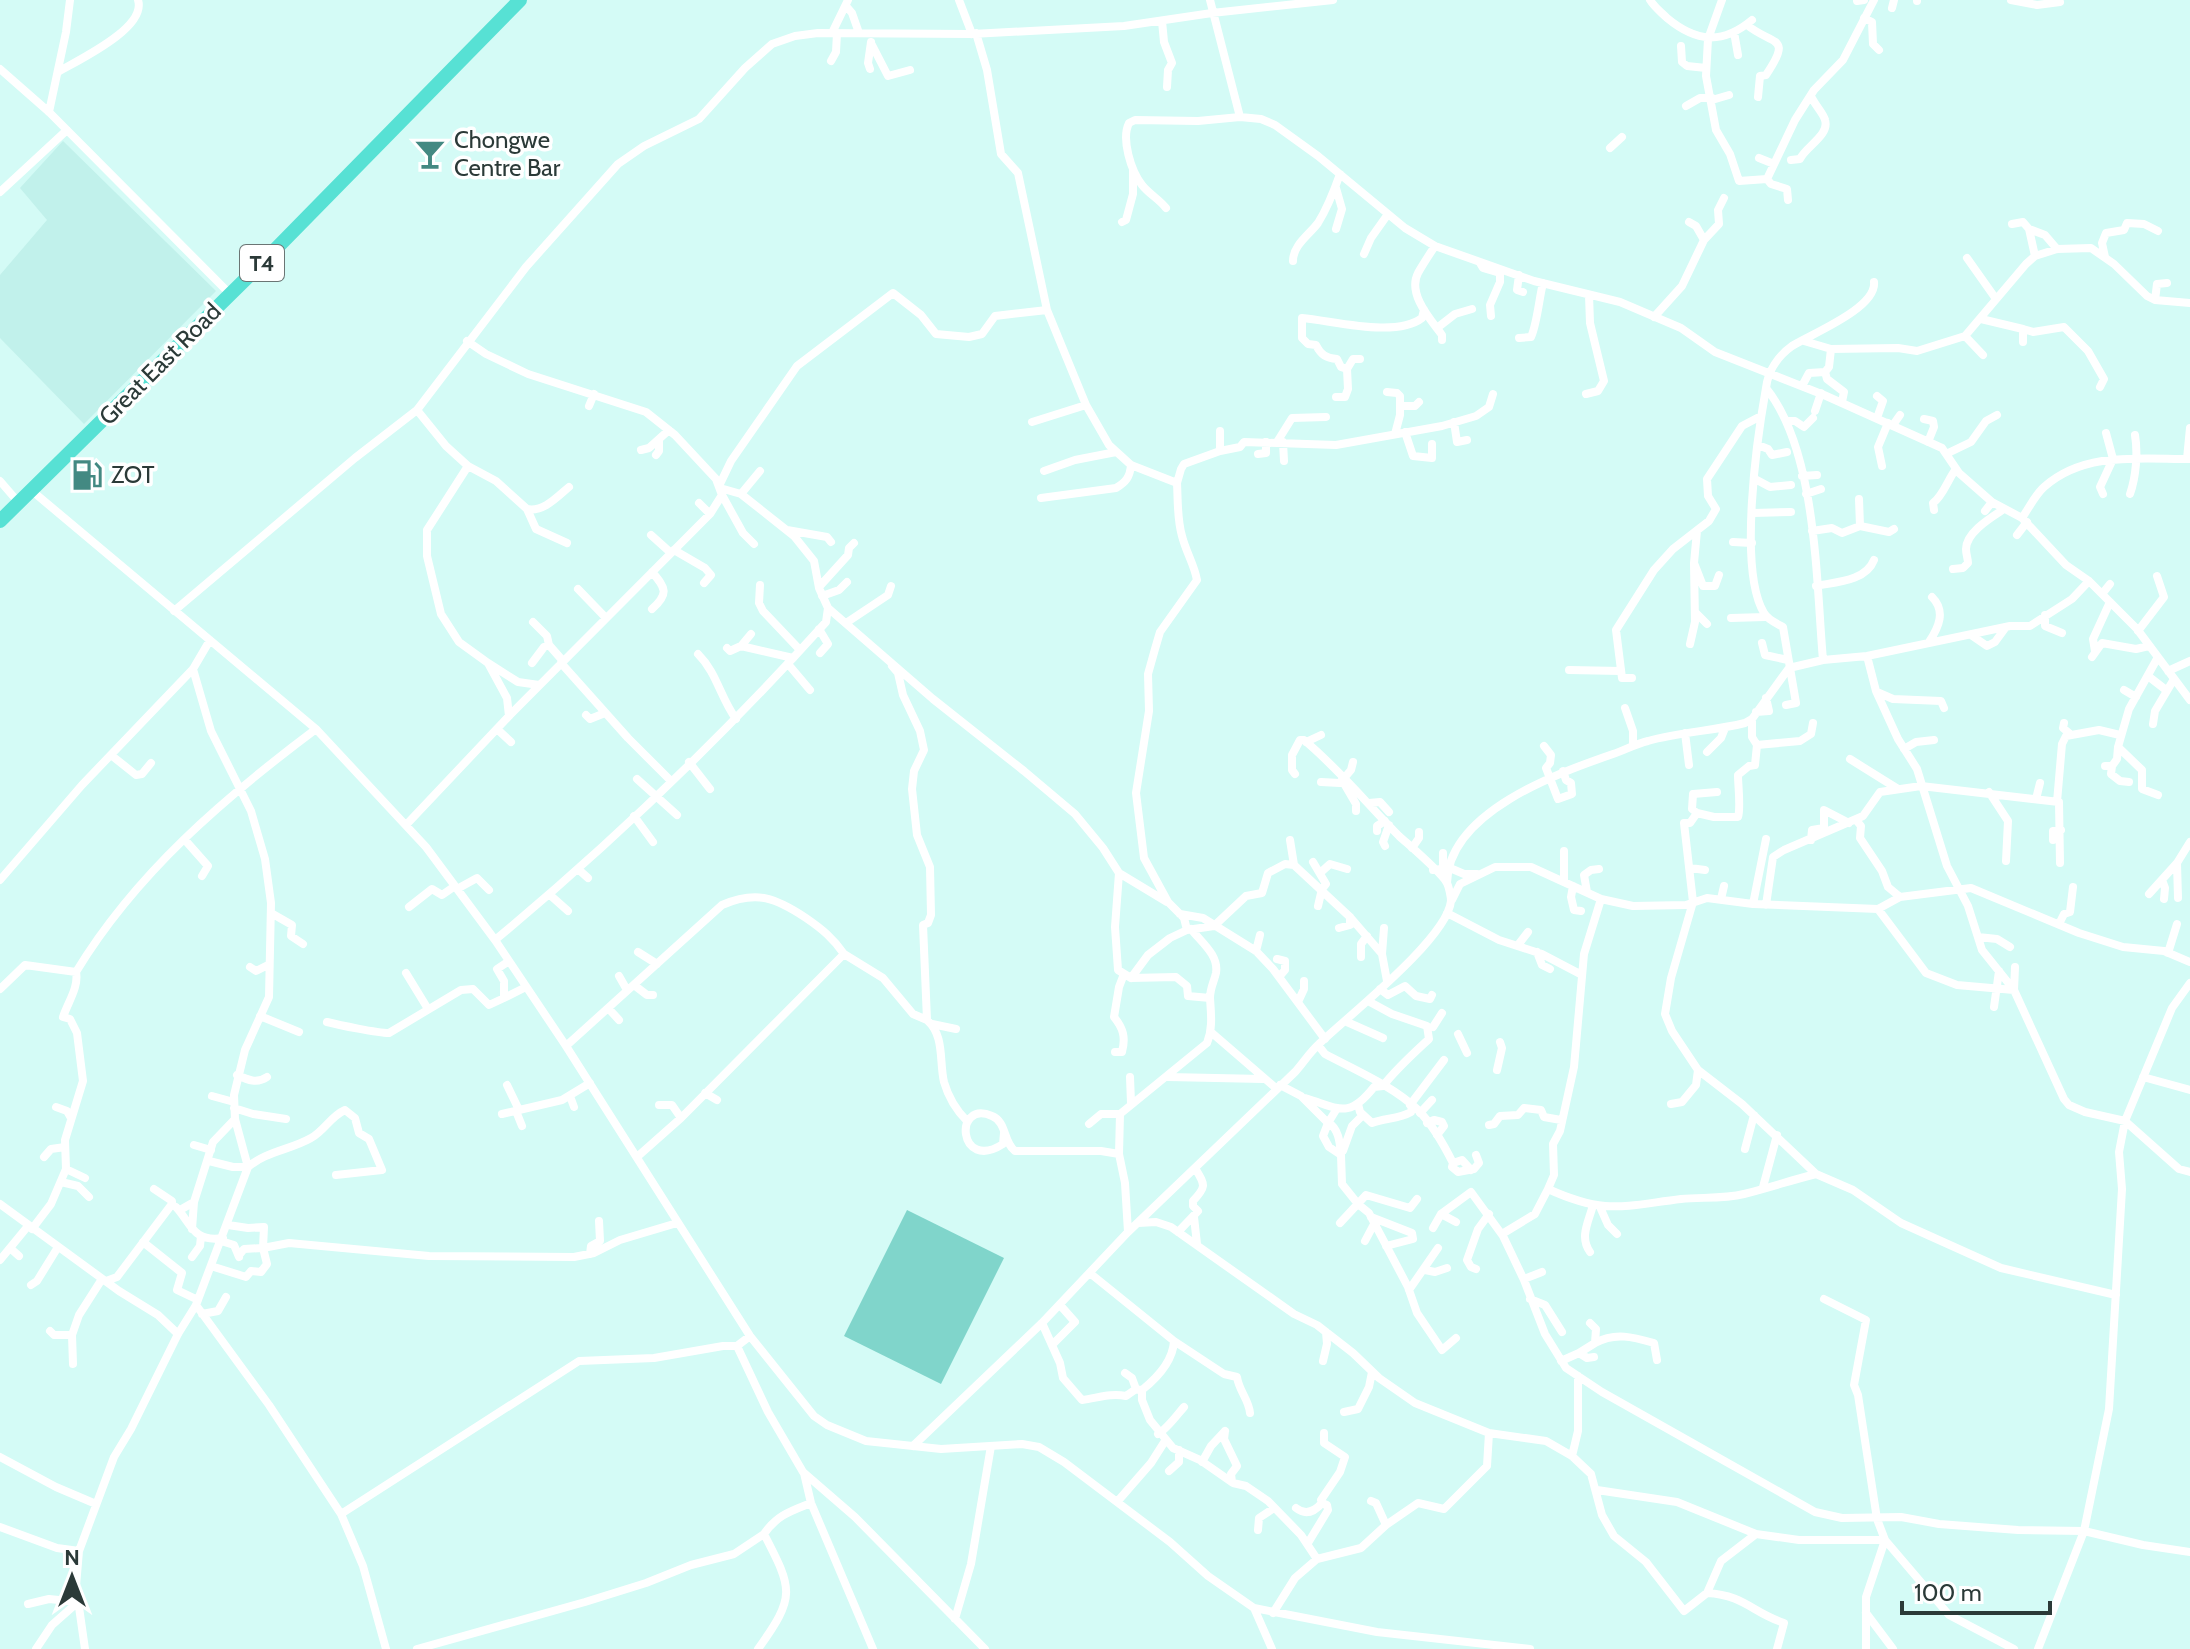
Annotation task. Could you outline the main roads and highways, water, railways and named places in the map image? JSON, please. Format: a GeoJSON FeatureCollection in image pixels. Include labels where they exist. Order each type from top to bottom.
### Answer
{"type":"FeatureCollection","features":[{"type":"Feature","properties":{"kind":"highway","name":"Great East Road"},"geometry":{"type":"LineString","coordinates":[[0,521],[230,294],[520,0]]}},
{"type":"Feature","properties":{"kind":"place","name":"Chongwe Centre Bar"},"geometry":{"type":"Point","coordinates":[430,154]}},
{"type":"Feature","properties":{"kind":"place","name":"ZOT"},"geometry":{"type":"Point","coordinates":[87,475]}}]}
